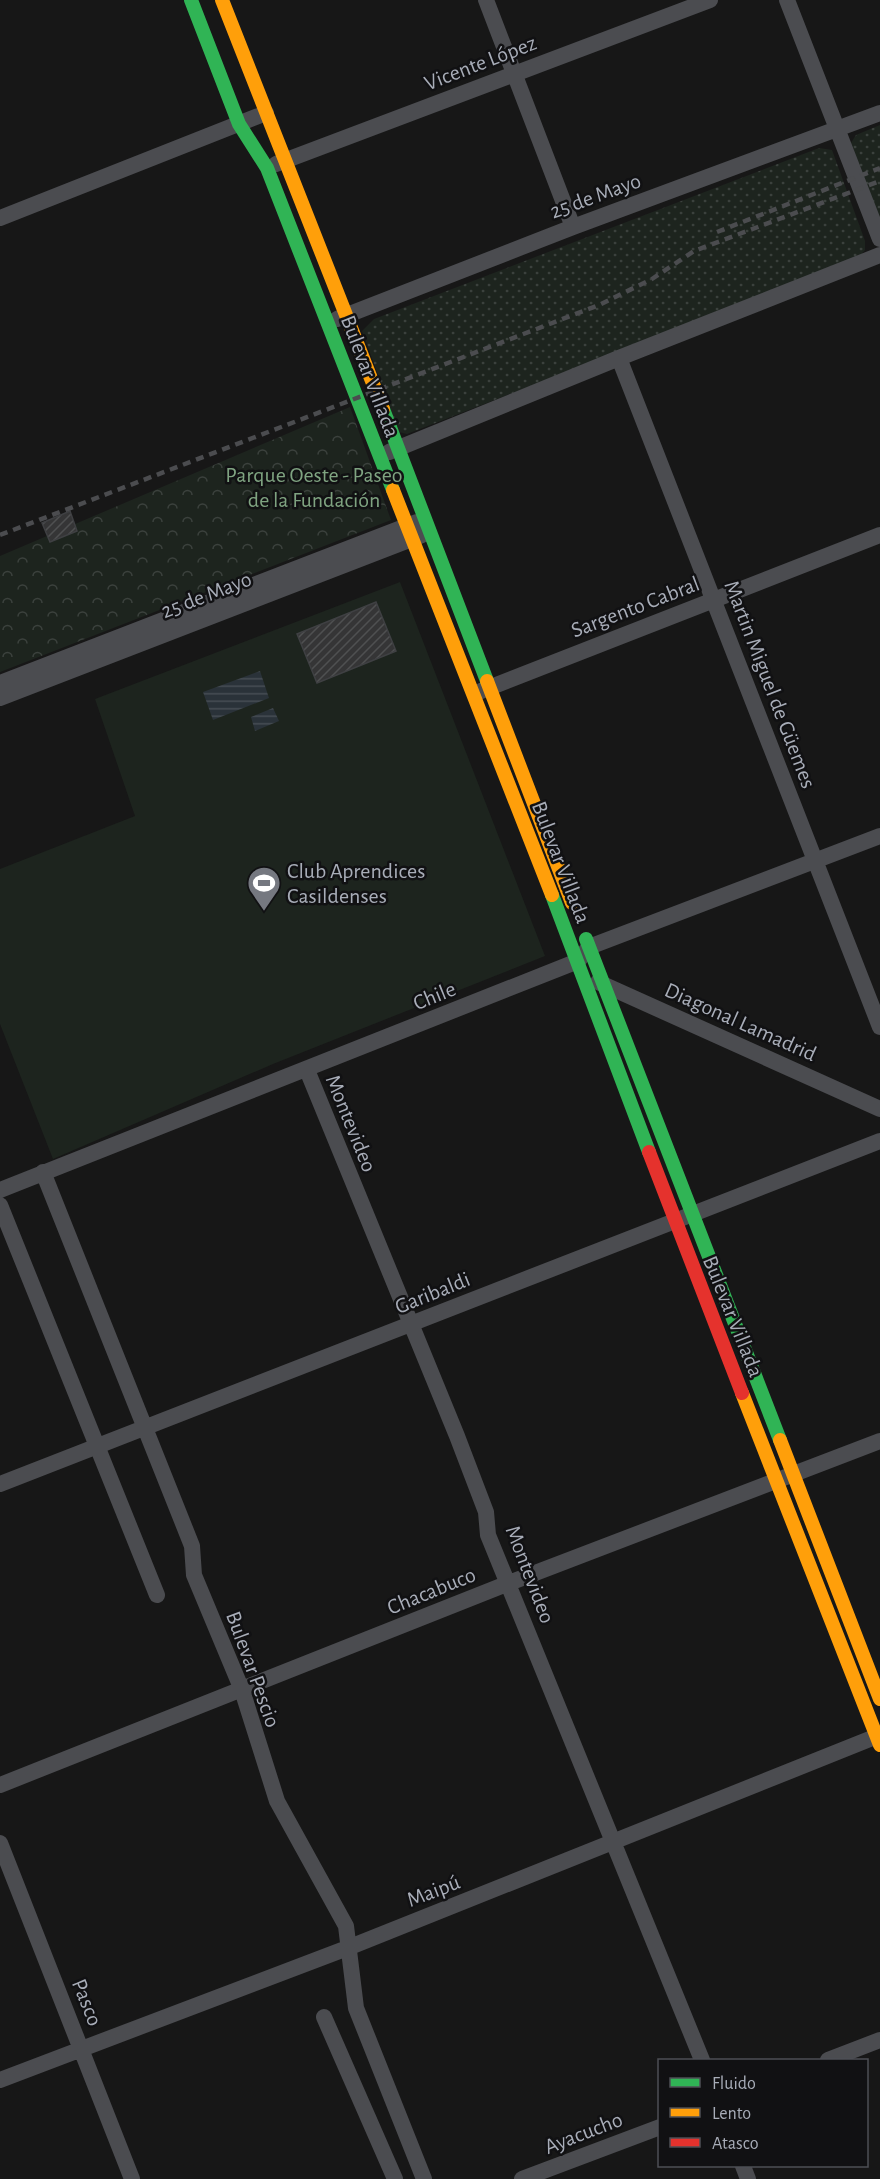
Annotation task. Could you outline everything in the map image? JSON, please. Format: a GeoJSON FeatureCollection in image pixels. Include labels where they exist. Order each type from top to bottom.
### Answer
{"type":"FeatureCollection","features":[{"type":"Feature","properties":{"kind":"main road","name":"Bulevar Villada"},"geometry":{"type":"LineString","coordinates":[[191,0],[239,124],[267,168],[380,457],[418,529]]}},
{"type":"Feature","properties":{"kind":"main road","name":"Bulevar Villada"},"geometry":{"type":"LineString","coordinates":[[222,0],[347,314],[396,449],[418,529],[481,691],[674,1221],[879,1739]]}},
{"type":"Feature","properties":{"kind":"main road","name":"Bulevar Villada"},"geometry":{"type":"LineString","coordinates":[[481,691],[579,920],[880,1699]]}},
{"type":"Feature","properties":{"kind":"street"},"geometry":{"type":"LineString","coordinates":[[486,0],[573,227]]}},
{"type":"Feature","properties":{"kind":"street","name":"Vicente López"},"geometry":{"type":"LineString","coordinates":[[267,168],[710,0]]}},
{"type":"Feature","properties":{"kind":"street"},"geometry":{"type":"LineString","coordinates":[[787,0],[880,238]]}},
{"type":"Feature","properties":{"kind":"street"},"geometry":{"type":"LineString","coordinates":[[0,218],[266,113]]}},
{"type":"Feature","properties":{"kind":"street","name":"25 de Mayo"},"geometry":{"type":"LineString","coordinates":[[328,323],[573,227],[880,113]]}},
{"type":"Feature","properties":{"kind":"street"},"geometry":{"type":"LineString","coordinates":[[380,457],[619,358],[880,255]]}},
{"type":"Feature","properties":{"kind":"street","name":"Martin Miguel de Güemes"},"geometry":{"type":"LineString","coordinates":[[619,358],[715,599],[880,1027]]}},
{"type":"Feature","properties":{"kind":"street","name":"25 de Mayo"},"geometry":{"type":"LineString","coordinates":[[0,683],[418,529]]}},
{"type":"Feature","properties":{"kind":"street","name":"25 de Mayo"},"geometry":{"type":"LineString","coordinates":[[0,698],[418,529]]}},
{"type":"Feature","properties":{"kind":"street","name":"Sargento Cabral"},"geometry":{"type":"LineString","coordinates":[[481,691],[880,536]]}},
{"type":"Feature","properties":{"kind":"street"},"geometry":{"type":"LineString","coordinates":[[589,947],[880,836]]}},
{"type":"Feature","properties":{"kind":"street","name":"Chile"},"geometry":{"type":"LineString","coordinates":[[0,1190],[307,1070],[581,969],[589,947]]}},
{"type":"Feature","properties":{"kind":"street","name":"Diagonal Lamadrid"},"geometry":{"type":"LineString","coordinates":[[581,969],[603,984],[880,1108]]}},
{"type":"Feature","properties":{"kind":"street","name":"Montevideo"},"geometry":{"type":"LineString","coordinates":[[307,1070],[461,1447],[486,1512],[488,1535],[701,2059]]}},
{"type":"Feature","properties":{"kind":"street","name":"Garibaldi"},"geometry":{"type":"LineString","coordinates":[[0,1484],[880,1141]]}},
{"type":"Feature","properties":{"kind":"street","name":"Bulevar Pescio"},"geometry":{"type":"LineString","coordinates":[[43,1172],[192,1546],[194,1575],[242,1690],[277,1801],[346,1926],[356,2008],[424,2179]]}},
{"type":"Feature","properties":{"kind":"street"},"geometry":{"type":"LineString","coordinates":[[0,1205],[157,1594]]}},
{"type":"Feature","properties":{"kind":"street","name":"Chacabuco"},"geometry":{"type":"LineString","coordinates":[[0,1785],[509,1583],[880,1441]]}},
{"type":"Feature","properties":{"kind":"street","name":"Maipú"},"geometry":{"type":"LineString","coordinates":[[0,2080],[350,1947],[879,1739]]}},
{"type":"Feature","properties":{"kind":"street","name":"Pasco"},"geometry":{"type":"LineString","coordinates":[[0,1843],[132,2179]]}},
{"type":"Feature","properties":{"kind":"street"},"geometry":{"type":"LineString","coordinates":[[324,2017],[395,2179]]}},
{"type":"Feature","properties":{"kind":"street"},"geometry":{"type":"LineString","coordinates":[[833,2059],[880,2040]]}},
{"type":"Feature","properties":{"kind":"street","name":"Ayacucho"},"geometry":{"type":"LineString","coordinates":[[522,2179],[658,2128]]}},
{"type":"Feature","properties":{"kind":"green space"},"geometry":{"type":"Polygon","coordinates":[[[880,125],[880,226],[849,146],[856,135],[880,125]]]}},
{"type":"Feature","properties":{"kind":"green space"},"geometry":{"type":"Polygon","coordinates":[[[819,148],[832,150],[865,241],[865,250],[856,260],[407,434],[399,432],[362,331],[374,319],[819,148]]]}},
{"type":"Feature","properties":{"kind":"green space","name":"Parque Oeste - Paseo de la Fundación"},"geometry":{"type":"Polygon","coordinates":[[[350,407],[391,520],[0,672],[0,556],[350,407]]]}},
{"type":"Feature","properties":{"kind":"green space","name":"Club Aprendices Casildenses"},"geometry":{"type":"Polygon","coordinates":[[[400,582],[545,956],[273,1064],[53,1159],[0,1024],[0,869],[135,816],[95,699],[400,582]]]}},
{"type":"Feature","properties":{"kind":"shaded area"},"geometry":{"type":"Polygon","coordinates":[[[260,671],[269,698],[213,720],[203,692],[260,671]]]}},
{"type":"Feature","properties":{"kind":"shaded area"},"geometry":{"type":"Polygon","coordinates":[[[273,708],[279,721],[255,731],[251,717],[273,708]]]}},
{"type":"Feature","properties":{"kind":"building"},"geometry":{"type":"Polygon","coordinates":[[[70,511],[77,531],[50,542],[42,523],[70,511]]]}},
{"type":"Feature","properties":{"kind":"building"},"geometry":{"type":"Polygon","coordinates":[[[376,602],[396,651],[317,683],[297,634],[376,602]]]}},
{"type":"Feature","properties":{"kind":"railway"},"geometry":{"type":"LineString","coordinates":[[717,232],[880,168]]}},
{"type":"Feature","properties":{"kind":"railway"},"geometry":{"type":"LineString","coordinates":[[0,535],[599,305],[652,279],[694,251],[880,181]]}},
{"type":"Feature","properties":{"kind":"traffic: fast"},"geometry":{"type":"LineString","coordinates":[[191,0],[239,124],[267,168],[393,490]]}},
{"type":"Feature","properties":{"kind":"traffic: fast"},"geometry":{"type":"LineString","coordinates":[[383,409],[487,681]]}},
{"type":"Feature","properties":{"kind":"traffic: fast"},"geometry":{"type":"LineString","coordinates":[[552,895],[649,1152]]}},
{"type":"Feature","properties":{"kind":"traffic: fast"},"geometry":{"type":"LineString","coordinates":[[586,939],[780,1440]]}},
{"type":"Feature","properties":{"kind":"traffic: slow"},"geometry":{"type":"LineString","coordinates":[[222,0],[383,409]]}},
{"type":"Feature","properties":{"kind":"traffic: slow"},"geometry":{"type":"LineString","coordinates":[[393,490],[552,895]]}},
{"type":"Feature","properties":{"kind":"traffic: slow"},"geometry":{"type":"LineString","coordinates":[[487,681],[572,903]]}},
{"type":"Feature","properties":{"kind":"traffic: slow"},"geometry":{"type":"LineString","coordinates":[[742,1393],[880,1745]]}},
{"type":"Feature","properties":{"kind":"traffic: slow"},"geometry":{"type":"LineString","coordinates":[[780,1440],[880,1699]]}},
{"type":"Feature","properties":{"kind":"traffic: jam"},"geometry":{"type":"LineString","coordinates":[[649,1152],[742,1393]]}},
{"type":"Feature","properties":{"kind":"place","name":"Club Aprendices Casildenses"},"geometry":{"type":"Point","coordinates":[264,912]}}]}
